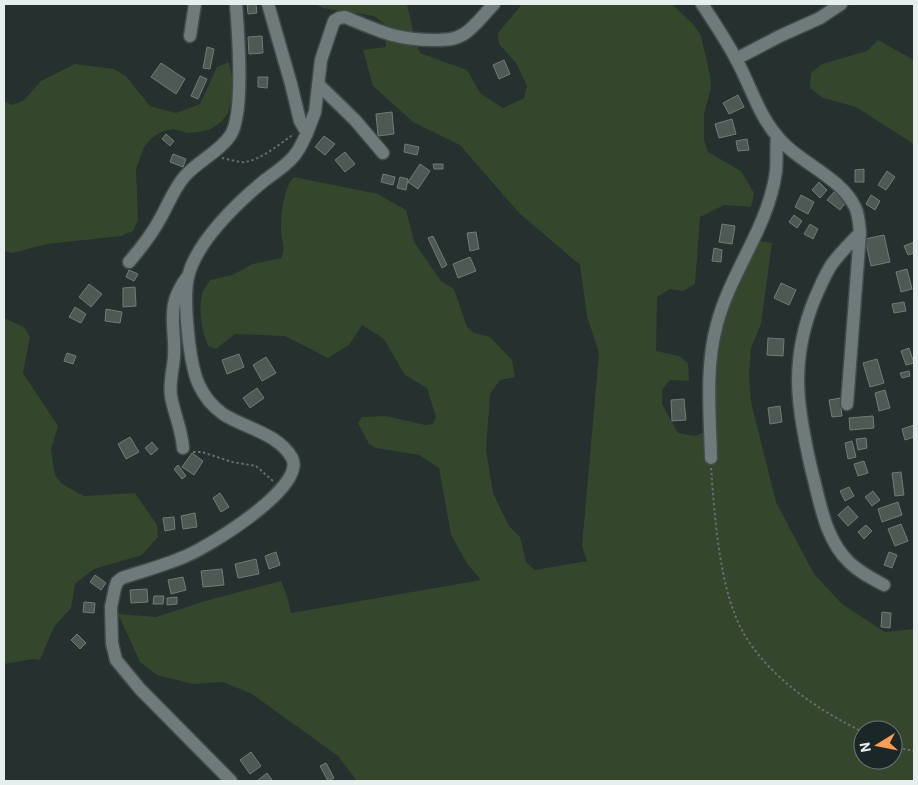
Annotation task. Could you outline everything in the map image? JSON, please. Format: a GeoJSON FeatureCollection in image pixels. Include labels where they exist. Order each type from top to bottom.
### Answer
{"type":"FeatureCollection","features":[{"type":"Feature","properties":{"kind":"street"},"geometry":{"type":"LineString","coordinates":[[190,36],[195,4]]}},
{"type":"Feature","properties":{"kind":"street"},"geometry":{"type":"LineString","coordinates":[[129,262],[160,220],[185,175],[216,151],[232,134],[236,122],[239,92],[236,4]]}},
{"type":"Feature","properties":{"kind":"street"},"geometry":{"type":"LineString","coordinates":[[268,4],[305,130]]}},
{"type":"Feature","properties":{"kind":"street"},"geometry":{"type":"LineString","coordinates":[[183,448],[181,429],[171,393],[174,357],[172,318],[178,288],[188,276],[207,239],[224,218],[293,159],[301,146],[305,130],[315,112],[321,60],[330,28],[334,21],[345,17],[397,38],[451,40],[463,35],[480,21],[494,4]]}},
{"type":"Feature","properties":{"kind":"street"},"geometry":{"type":"LineString","coordinates":[[702,4],[736,59],[766,121],[777,136],[787,147],[828,177],[849,197],[856,207],[860,233],[847,404]]}},
{"type":"Feature","properties":{"kind":"street"},"geometry":{"type":"LineString","coordinates":[[736,59],[820,18],[841,4]]}},
{"type":"Feature","properties":{"kind":"street"},"geometry":{"type":"LineString","coordinates":[[318,84],[355,120],[383,154]]}},
{"type":"Feature","properties":{"kind":"street"},"geometry":{"type":"LineString","coordinates":[[710,458],[710,382],[712,349],[717,324],[732,283],[756,234],[770,195],[776,171],[777,136]]}},
{"type":"Feature","properties":{"kind":"street"},"geometry":{"type":"LineString","coordinates":[[860,233],[831,265],[818,292],[804,331],[797,382],[802,428],[829,531],[837,548],[848,561],[859,571],[884,585]]}},
{"type":"Feature","properties":{"kind":"street"},"geometry":{"type":"LineString","coordinates":[[188,276],[187,320],[194,369],[204,395],[224,415],[259,431],[285,449],[293,463],[293,468],[282,489],[242,524],[187,556],[122,578],[115,588],[111,607],[112,643],[116,660],[140,689],[231,781]]}},
{"type":"Feature","properties":{"kind":"path"},"geometry":{"type":"LineString","coordinates":[[216,151],[223,159],[232,159],[243,163],[268,152],[305,130]]}},
{"type":"Feature","properties":{"kind":"path"},"geometry":{"type":"LineString","coordinates":[[183,448],[192,452],[208,453],[232,462],[256,466],[282,489]]}},
{"type":"Feature","properties":{"kind":"path"},"geometry":{"type":"LineString","coordinates":[[710,458],[716,527],[724,573],[734,612],[743,632],[755,652],[802,696],[853,726]]}},
{"type":"Feature","properties":{"kind":"green space"},"geometry":{"type":"Polygon","coordinates":[[[315,4],[407,4],[420,53],[467,70],[481,94],[503,108],[524,98],[527,86],[516,63],[499,44],[498,33],[522,4],[672,4],[694,25],[701,36],[710,75],[711,88],[704,114],[704,140],[708,152],[741,171],[754,193],[751,207],[724,205],[700,217],[695,284],[683,291],[670,289],[657,297],[656,351],[679,356],[688,363],[689,381],[670,380],[662,390],[662,404],[678,433],[695,436],[707,431],[726,305],[760,241],[772,243],[761,324],[751,348],[749,375],[751,402],[776,502],[814,574],[842,604],[885,632],[914,629],[914,781],[357,781],[338,756],[252,694],[223,682],[193,684],[157,675],[140,662],[118,614],[156,617],[205,601],[281,581],[291,613],[481,580],[468,565],[451,535],[439,468],[419,455],[376,448],[369,444],[358,423],[362,417],[386,416],[425,425],[433,424],[436,417],[427,388],[405,375],[384,339],[362,325],[349,345],[328,358],[285,336],[235,334],[216,349],[208,346],[202,327],[201,300],[203,291],[210,280],[232,275],[253,264],[281,258],[283,254],[281,231],[282,207],[285,193],[294,177],[378,194],[406,210],[414,242],[441,281],[454,289],[467,327],[474,333],[490,337],[512,360],[515,377],[500,380],[490,394],[486,451],[493,493],[509,526],[520,537],[526,562],[535,570],[587,561],[582,546],[599,353],[587,316],[580,265],[519,213],[460,145],[413,122],[373,86],[363,50],[386,47],[384,24],[374,16],[323,8],[315,4]]]}},
{"type":"Feature","properties":{"kind":"green space"},"geometry":{"type":"Polygon","coordinates":[[[878,40],[914,60],[914,147],[912,143],[856,107],[823,98],[810,88],[811,73],[822,64],[867,51],[878,40]]]}},
{"type":"Feature","properties":{"kind":"green space"},"geometry":{"type":"Polygon","coordinates":[[[229,62],[234,88],[228,113],[221,122],[211,129],[199,132],[187,133],[174,129],[163,131],[153,137],[144,147],[136,169],[138,220],[133,231],[121,236],[47,244],[13,253],[4,251],[4,101],[12,105],[24,100],[41,81],[75,64],[114,69],[126,76],[150,106],[176,113],[200,104],[217,67],[229,62]]]}},
{"type":"Feature","properties":{"kind":"green space"},"geometry":{"type":"Polygon","coordinates":[[[4,318],[24,327],[30,337],[23,373],[58,426],[51,450],[55,475],[62,484],[84,496],[135,493],[157,525],[158,537],[142,555],[94,569],[75,584],[71,608],[54,627],[40,660],[33,659],[4,664],[4,318]]]}},
{"type":"Feature","properties":{"kind":"building"},"geometry":{"type":"Polygon","coordinates":[[[256,4],[257,13],[248,14],[247,5],[256,4]]]}},
{"type":"Feature","properties":{"kind":"building"},"geometry":{"type":"Polygon","coordinates":[[[262,36],[263,53],[249,54],[248,37],[262,36]]]}},
{"type":"Feature","properties":{"kind":"building"},"geometry":{"type":"Polygon","coordinates":[[[207,47],[214,49],[210,69],[203,68],[207,47]]]}},
{"type":"Feature","properties":{"kind":"building"},"geometry":{"type":"Polygon","coordinates":[[[504,60],[510,74],[499,79],[493,65],[504,60]]]}},
{"type":"Feature","properties":{"kind":"building"},"geometry":{"type":"Polygon","coordinates":[[[161,63],[185,79],[176,94],[151,77],[161,63]]]}},
{"type":"Feature","properties":{"kind":"building"},"geometry":{"type":"Polygon","coordinates":[[[200,76],[207,79],[198,99],[191,96],[200,76]]]}},
{"type":"Feature","properties":{"kind":"building"},"geometry":{"type":"Polygon","coordinates":[[[258,77],[268,77],[267,88],[258,87],[258,77]]]}},
{"type":"Feature","properties":{"kind":"building"},"geometry":{"type":"Polygon","coordinates":[[[738,95],[744,107],[729,114],[723,103],[738,95]]]}},
{"type":"Feature","properties":{"kind":"building"},"geometry":{"type":"Polygon","coordinates":[[[392,112],[394,134],[378,136],[376,114],[392,112]]]}},
{"type":"Feature","properties":{"kind":"building"},"geometry":{"type":"Polygon","coordinates":[[[732,119],[736,134],[719,138],[715,124],[732,119]]]}},
{"type":"Feature","properties":{"kind":"building"},"geometry":{"type":"Polygon","coordinates":[[[166,134],[174,141],[170,146],[162,139],[166,134]]]}},
{"type":"Feature","properties":{"kind":"building"},"geometry":{"type":"Polygon","coordinates":[[[324,136],[335,144],[325,155],[315,147],[324,136]]]}},
{"type":"Feature","properties":{"kind":"building"},"geometry":{"type":"Polygon","coordinates":[[[747,139],[749,150],[738,151],[736,141],[747,139]]]}},
{"type":"Feature","properties":{"kind":"building"},"geometry":{"type":"Polygon","coordinates":[[[405,144],[419,147],[417,155],[404,152],[405,144]]]}},
{"type":"Feature","properties":{"kind":"building"},"geometry":{"type":"Polygon","coordinates":[[[345,152],[355,164],[345,172],[335,160],[345,152]]]}},
{"type":"Feature","properties":{"kind":"building"},"geometry":{"type":"Polygon","coordinates":[[[173,154],[186,159],[183,167],[170,162],[173,154]]]}},
{"type":"Feature","properties":{"kind":"building"},"geometry":{"type":"Polygon","coordinates":[[[420,164],[430,171],[418,189],[408,182],[420,164]]]}},
{"type":"Feature","properties":{"kind":"building"},"geometry":{"type":"Polygon","coordinates":[[[433,164],[443,164],[443,169],[434,169],[433,164]]]}},
{"type":"Feature","properties":{"kind":"building"},"geometry":{"type":"Polygon","coordinates":[[[864,169],[864,182],[855,182],[855,170],[864,169]]]}},
{"type":"Feature","properties":{"kind":"building"},"geometry":{"type":"Polygon","coordinates":[[[887,171],[895,177],[886,190],[878,185],[887,171]]]}},
{"type":"Feature","properties":{"kind":"building"},"geometry":{"type":"Polygon","coordinates":[[[383,174],[395,177],[393,185],[381,182],[383,174]]]}},
{"type":"Feature","properties":{"kind":"building"},"geometry":{"type":"Polygon","coordinates":[[[400,177],[408,179],[406,190],[397,188],[400,177]]]}},
{"type":"Feature","properties":{"kind":"building"},"geometry":{"type":"Polygon","coordinates":[[[819,182],[827,190],[820,198],[812,190],[819,182]]]}},
{"type":"Feature","properties":{"kind":"building"},"geometry":{"type":"Polygon","coordinates":[[[834,192],[846,202],[840,210],[827,200],[834,192]]]}},
{"type":"Feature","properties":{"kind":"building"},"geometry":{"type":"Polygon","coordinates":[[[801,195],[814,202],[808,214],[795,207],[801,195]]]}},
{"type":"Feature","properties":{"kind":"building"},"geometry":{"type":"Polygon","coordinates":[[[871,195],[880,201],[875,210],[866,204],[871,195]]]}},
{"type":"Feature","properties":{"kind":"building"},"geometry":{"type":"Polygon","coordinates":[[[794,215],[802,221],[797,228],[789,222],[794,215]]]}},
{"type":"Feature","properties":{"kind":"building"},"geometry":{"type":"Polygon","coordinates":[[[722,224],[735,226],[732,244],[719,242],[722,224]]]}},
{"type":"Feature","properties":{"kind":"building"},"geometry":{"type":"Polygon","coordinates":[[[810,224],[818,229],[813,239],[804,234],[810,224]]]}},
{"type":"Feature","properties":{"kind":"building"},"geometry":{"type":"Polygon","coordinates":[[[476,232],[479,249],[470,251],[467,233],[476,232]]]}},
{"type":"Feature","properties":{"kind":"building"},"geometry":{"type":"Polygon","coordinates":[[[884,235],[890,262],[871,266],[865,239],[884,235]]]}},
{"type":"Feature","properties":{"kind":"building"},"geometry":{"type":"Polygon","coordinates":[[[433,236],[447,265],[442,268],[428,238],[433,236]]]}},
{"type":"Feature","properties":{"kind":"building"},"geometry":{"type":"Polygon","coordinates":[[[914,242],[914,253],[908,255],[904,246],[914,242]]]}},
{"type":"Feature","properties":{"kind":"building"},"geometry":{"type":"Polygon","coordinates":[[[714,248],[722,250],[721,262],[712,261],[714,248]]]}},
{"type":"Feature","properties":{"kind":"building"},"geometry":{"type":"Polygon","coordinates":[[[470,257],[476,271],[458,278],[453,264],[470,257]]]}},
{"type":"Feature","properties":{"kind":"building"},"geometry":{"type":"Polygon","coordinates":[[[907,269],[912,289],[901,292],[896,272],[907,269]]]}},
{"type":"Feature","properties":{"kind":"building"},"geometry":{"type":"Polygon","coordinates":[[[129,270],[138,274],[134,281],[126,277],[129,270]]]}},
{"type":"Feature","properties":{"kind":"building"},"geometry":{"type":"Polygon","coordinates":[[[781,283],[796,290],[789,305],[774,298],[781,283]]]}},
{"type":"Feature","properties":{"kind":"building"},"geometry":{"type":"Polygon","coordinates":[[[89,284],[102,294],[91,307],[79,297],[89,284]]]}},
{"type":"Feature","properties":{"kind":"building"},"geometry":{"type":"Polygon","coordinates":[[[135,287],[136,306],[123,307],[123,288],[135,287]]]}},
{"type":"Feature","properties":{"kind":"building"},"geometry":{"type":"Polygon","coordinates":[[[904,302],[906,311],[894,313],[892,304],[904,302]]]}},
{"type":"Feature","properties":{"kind":"building"},"geometry":{"type":"Polygon","coordinates":[[[75,307],[86,314],[81,323],[69,317],[75,307]]]}},
{"type":"Feature","properties":{"kind":"building"},"geometry":{"type":"Polygon","coordinates":[[[106,309],[122,312],[120,323],[105,321],[106,309]]]}},
{"type":"Feature","properties":{"kind":"building"},"geometry":{"type":"Polygon","coordinates":[[[768,338],[784,339],[783,356],[767,355],[768,338]]]}},
{"type":"Feature","properties":{"kind":"building"},"geometry":{"type":"Polygon","coordinates":[[[909,348],[914,363],[906,365],[901,351],[909,348]]]}},
{"type":"Feature","properties":{"kind":"building"},"geometry":{"type":"Polygon","coordinates":[[[67,353],[76,356],[73,364],[64,361],[67,353]]]}},
{"type":"Feature","properties":{"kind":"building"},"geometry":{"type":"Polygon","coordinates":[[[239,354],[244,367],[227,374],[222,360],[239,354]]]}},
{"type":"Feature","properties":{"kind":"building"},"geometry":{"type":"Polygon","coordinates":[[[266,357],[276,373],[262,381],[253,365],[266,357]]]}},
{"type":"Feature","properties":{"kind":"building"},"geometry":{"type":"Polygon","coordinates":[[[877,359],[884,383],[870,387],[863,363],[877,359]]]}},
{"type":"Feature","properties":{"kind":"building"},"geometry":{"type":"Polygon","coordinates":[[[909,371],[910,376],[902,378],[900,373],[909,371]]]}},
{"type":"Feature","properties":{"kind":"building"},"geometry":{"type":"Polygon","coordinates":[[[257,388],[264,398],[250,408],[243,398],[257,388]]]}},
{"type":"Feature","properties":{"kind":"building"},"geometry":{"type":"Polygon","coordinates":[[[885,390],[890,408],[879,411],[875,393],[885,390]]]}},
{"type":"Feature","properties":{"kind":"building"},"geometry":{"type":"Polygon","coordinates":[[[840,398],[842,416],[832,417],[829,400],[840,398]]]}},
{"type":"Feature","properties":{"kind":"building"},"geometry":{"type":"Polygon","coordinates":[[[684,399],[686,420],[672,421],[671,400],[684,399]]]}},
{"type":"Feature","properties":{"kind":"building"},"geometry":{"type":"Polygon","coordinates":[[[780,406],[782,422],[770,424],[768,408],[780,406]]]}},
{"type":"Feature","properties":{"kind":"building"},"geometry":{"type":"Polygon","coordinates":[[[873,416],[874,428],[850,430],[849,418],[873,416]]]}},
{"type":"Feature","properties":{"kind":"building"},"geometry":{"type":"Polygon","coordinates":[[[914,425],[914,437],[905,440],[902,429],[914,425]]]}},
{"type":"Feature","properties":{"kind":"building"},"geometry":{"type":"Polygon","coordinates":[[[130,437],[139,452],[126,459],[118,444],[130,437]]]}},
{"type":"Feature","properties":{"kind":"building"},"geometry":{"type":"Polygon","coordinates":[[[866,438],[867,448],[858,450],[856,439],[866,438]]]}},
{"type":"Feature","properties":{"kind":"building"},"geometry":{"type":"Polygon","coordinates":[[[852,441],[856,457],[848,459],[845,443],[852,441]]]}},
{"type":"Feature","properties":{"kind":"building"},"geometry":{"type":"Polygon","coordinates":[[[152,442],[158,449],[151,455],[145,448],[152,442]]]}},
{"type":"Feature","properties":{"kind":"building"},"geometry":{"type":"Polygon","coordinates":[[[192,453],[203,461],[194,475],[182,467],[192,453]]]}},
{"type":"Feature","properties":{"kind":"building"},"geometry":{"type":"Polygon","coordinates":[[[864,461],[868,473],[858,476],[854,464],[864,461]]]}},
{"type":"Feature","properties":{"kind":"building"},"geometry":{"type":"Polygon","coordinates":[[[178,465],[186,476],[182,479],[174,469],[178,465]]]}},
{"type":"Feature","properties":{"kind":"building"},"geometry":{"type":"Polygon","coordinates":[[[901,472],[904,495],[895,496],[892,473],[901,472]]]}},
{"type":"Feature","properties":{"kind":"building"},"geometry":{"type":"Polygon","coordinates":[[[849,487],[854,496],[845,501],[840,491],[849,487]]]}},
{"type":"Feature","properties":{"kind":"building"},"geometry":{"type":"Polygon","coordinates":[[[873,491],[880,500],[872,506],[865,497],[873,491]]]}},
{"type":"Feature","properties":{"kind":"building"},"geometry":{"type":"Polygon","coordinates":[[[220,493],[229,507],[221,512],[213,498],[220,493]]]}},
{"type":"Feature","properties":{"kind":"building"},"geometry":{"type":"Polygon","coordinates":[[[898,502],[902,515],[882,522],[878,509],[898,502]]]}},
{"type":"Feature","properties":{"kind":"building"},"geometry":{"type":"Polygon","coordinates":[[[848,506],[858,517],[848,526],[838,515],[848,506]]]}},
{"type":"Feature","properties":{"kind":"building"},"geometry":{"type":"Polygon","coordinates":[[[195,513],[197,527],[183,529],[181,516],[195,513]]]}},
{"type":"Feature","properties":{"kind":"building"},"geometry":{"type":"Polygon","coordinates":[[[174,517],[175,529],[165,531],[163,518],[174,517]]]}},
{"type":"Feature","properties":{"kind":"building"},"geometry":{"type":"Polygon","coordinates":[[[901,524],[908,541],[895,546],[888,529],[901,524]]]}},
{"type":"Feature","properties":{"kind":"building"},"geometry":{"type":"Polygon","coordinates":[[[866,525],[872,531],[864,539],[858,532],[866,525]]]}},
{"type":"Feature","properties":{"kind":"building"},"geometry":{"type":"Polygon","coordinates":[[[276,552],[280,565],[269,569],[265,556],[276,552]]]}},
{"type":"Feature","properties":{"kind":"building"},"geometry":{"type":"Polygon","coordinates":[[[889,552],[897,555],[892,568],[884,565],[889,552]]]}},
{"type":"Feature","properties":{"kind":"building"},"geometry":{"type":"Polygon","coordinates":[[[256,559],[259,574],[238,578],[235,564],[256,559]]]}},
{"type":"Feature","properties":{"kind":"building"},"geometry":{"type":"Polygon","coordinates":[[[222,569],[224,585],[203,587],[201,571],[222,569]]]}},
{"type":"Feature","properties":{"kind":"building"},"geometry":{"type":"Polygon","coordinates":[[[95,575],[106,583],[101,590],[90,582],[95,575]]]}},
{"type":"Feature","properties":{"kind":"building"},"geometry":{"type":"Polygon","coordinates":[[[183,577],[186,590],[171,594],[168,580],[183,577]]]}},
{"type":"Feature","properties":{"kind":"building"},"geometry":{"type":"Polygon","coordinates":[[[147,589],[148,602],[131,603],[130,590],[147,589]]]}},
{"type":"Feature","properties":{"kind":"building"},"geometry":{"type":"Polygon","coordinates":[[[154,596],[164,596],[163,604],[153,604],[154,596]]]}},
{"type":"Feature","properties":{"kind":"building"},"geometry":{"type":"Polygon","coordinates":[[[177,597],[177,604],[167,605],[167,598],[177,597]]]}},
{"type":"Feature","properties":{"kind":"building"},"geometry":{"type":"Polygon","coordinates":[[[84,602],[95,603],[94,613],[83,612],[84,602]]]}},
{"type":"Feature","properties":{"kind":"building"},"geometry":{"type":"Polygon","coordinates":[[[882,612],[891,613],[890,628],[881,627],[882,612]]]}},
{"type":"Feature","properties":{"kind":"building"},"geometry":{"type":"Polygon","coordinates":[[[77,634],[86,643],[80,649],[71,640],[77,634]]]}},
{"type":"Feature","properties":{"kind":"building"},"geometry":{"type":"Polygon","coordinates":[[[251,752],[261,766],[250,774],[240,760],[251,752]]]}},
{"type":"Feature","properties":{"kind":"building"},"geometry":{"type":"Polygon","coordinates":[[[326,763],[334,778],[328,781],[320,766],[326,763]]]}},
{"type":"Feature","properties":{"kind":"building"},"geometry":{"type":"Polygon","coordinates":[[[267,773],[271,781],[257,781],[267,773]]]}}]}
